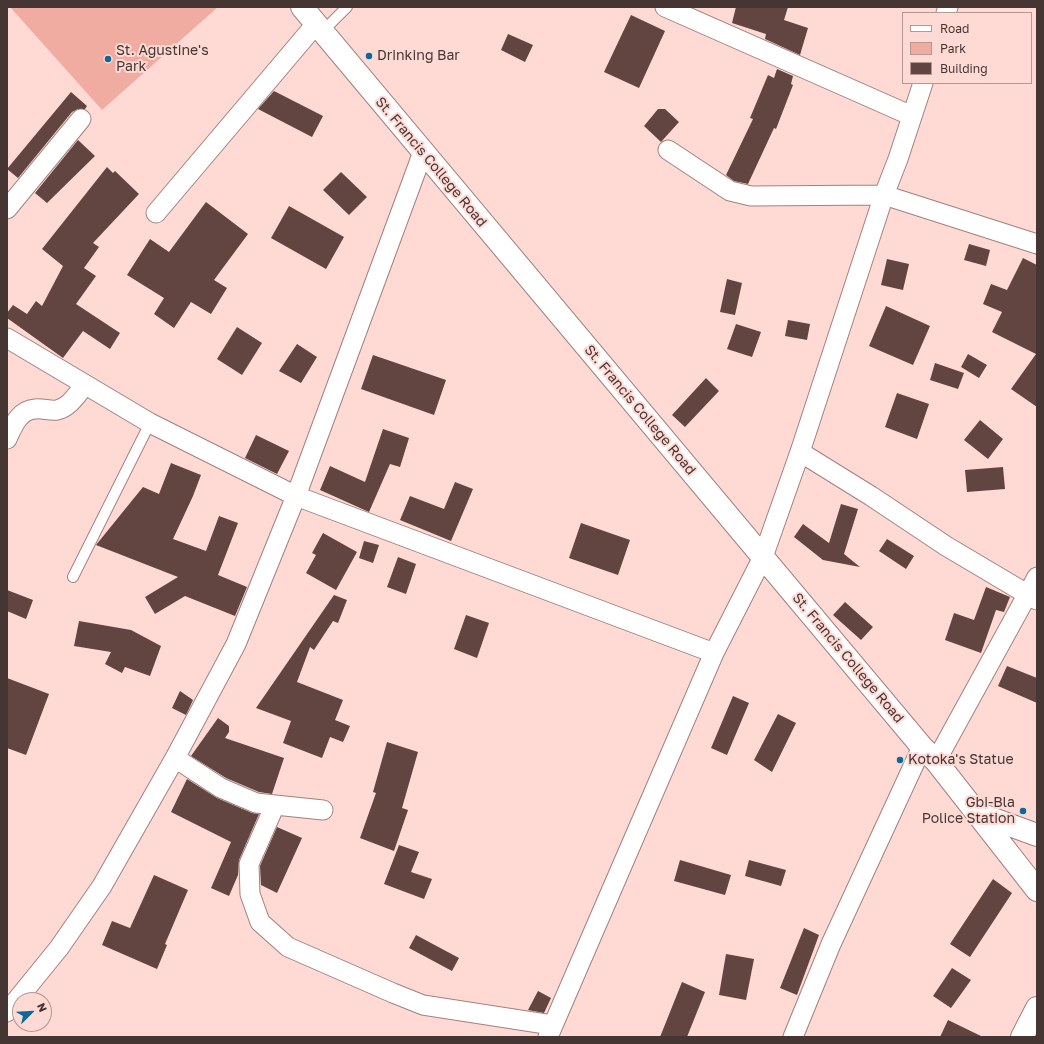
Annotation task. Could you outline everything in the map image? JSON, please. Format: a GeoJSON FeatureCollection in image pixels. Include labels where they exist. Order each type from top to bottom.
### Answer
{"type":"FeatureCollection","features":[{"type":"Feature","properties":{"kind":"main road","name":"St. Francis College Road"},"geometry":{"type":"LineString","coordinates":[[302,7],[929,754],[1037,890]]}},
{"type":"Feature","properties":{"kind":"main road"},"geometry":{"type":"LineString","coordinates":[[977,813],[1037,835]]}},
{"type":"Feature","properties":{"kind":"main road"},"geometry":{"type":"LineString","coordinates":[[1022,1037],[1037,1008]]}},
{"type":"Feature","properties":{"kind":"street"},"geometry":{"type":"LineString","coordinates":[[665,7],[912,116]]}},
{"type":"Feature","properties":{"kind":"street"},"geometry":{"type":"LineString","coordinates":[[156,212],[319,28]]}},
{"type":"Feature","properties":{"kind":"street"},"geometry":{"type":"LineString","coordinates":[[275,805],[249,864],[250,894],[260,922],[288,947],[423,1005],[550,1031],[714,653],[763,557],[800,452],[884,195],[898,159],[923,84]]}},
{"type":"Feature","properties":{"kind":"street"},"geometry":{"type":"LineString","coordinates":[[7,209],[81,118]]}},
{"type":"Feature","properties":{"kind":"street"},"geometry":{"type":"LineString","coordinates":[[668,150],[730,191],[751,196],[884,195],[1037,244]]}},
{"type":"Feature","properties":{"kind":"street"},"geometry":{"type":"LineString","coordinates":[[7,1012],[59,948],[102,886],[175,758],[236,644],[296,496],[423,152]]}},
{"type":"Feature","properties":{"kind":"street"},"geometry":{"type":"LineString","coordinates":[[7,338],[150,423],[296,496],[714,653]]}},
{"type":"Feature","properties":{"kind":"street"},"geometry":{"type":"LineString","coordinates":[[7,439],[23,413],[35,409],[57,410],[69,404],[85,385]]}},
{"type":"Feature","properties":{"kind":"street"},"geometry":{"type":"LineString","coordinates":[[800,452],[871,496],[946,546],[1032,597]]}},
{"type":"Feature","properties":{"kind":"street"},"geometry":{"type":"LineString","coordinates":[[793,1037],[831,944],[929,754],[975,691],[1032,597],[1037,577]]}},
{"type":"Feature","properties":{"kind":"street"},"geometry":{"type":"LineString","coordinates":[[175,758],[220,788],[256,802],[323,810]]}},
{"type":"Feature","properties":{"kind":"lane"},"geometry":{"type":"LineString","coordinates":[[319,28],[347,7]]}},
{"type":"Feature","properties":{"kind":"lane"},"geometry":{"type":"LineString","coordinates":[[73,577],[150,423]]}},
{"type":"Feature","properties":{"kind":"green space","name":"St. Agustine's Park"},"geometry":{"type":"Polygon","coordinates":[[[10,7],[218,7],[102,110],[10,7]]]}},
{"type":"Feature","properties":{"kind":"building"},"geometry":{"type":"Polygon","coordinates":[[[736,7],[788,7],[784,20],[808,28],[800,55],[765,39],[766,34],[732,23],[736,7]]]}},
{"type":"Feature","properties":{"kind":"building"},"geometry":{"type":"Polygon","coordinates":[[[631,15],[665,31],[639,88],[604,72],[631,15]]]}},
{"type":"Feature","properties":{"kind":"building"},"geometry":{"type":"Polygon","coordinates":[[[508,34],[533,45],[525,62],[501,50],[508,34]]]}},
{"type":"Feature","properties":{"kind":"building"},"geometry":{"type":"Polygon","coordinates":[[[777,69],[793,76],[791,84],[793,85],[776,129],[774,128],[748,184],[734,181],[726,175],[753,119],[750,118],[768,75],[774,78],[777,69]]]}},
{"type":"Feature","properties":{"kind":"building"},"geometry":{"type":"Polygon","coordinates":[[[274,91],[323,116],[312,137],[258,109],[274,91]]]}},
{"type":"Feature","properties":{"kind":"building"},"geometry":{"type":"Polygon","coordinates":[[[71,92],[87,106],[85,109],[78,109],[72,112],[18,178],[7,169],[71,92]]]}},
{"type":"Feature","properties":{"kind":"building"},"geometry":{"type":"Polygon","coordinates":[[[658,109],[665,109],[679,122],[661,142],[644,126],[658,109]]]}},
{"type":"Feature","properties":{"kind":"building"},"geometry":{"type":"Polygon","coordinates":[[[78,140],[95,156],[47,203],[35,193],[78,140]]]}},
{"type":"Feature","properties":{"kind":"building"},"geometry":{"type":"Polygon","coordinates":[[[107,167],[113,173],[115,171],[139,194],[93,243],[99,247],[84,268],[96,276],[76,304],[120,333],[110,349],[83,331],[63,358],[7,318],[7,313],[13,305],[27,314],[36,301],[42,306],[63,266],[42,249],[107,167]]]}},
{"type":"Feature","properties":{"kind":"building"},"geometry":{"type":"Polygon","coordinates":[[[341,172],[367,197],[349,215],[323,190],[341,172]]]}},
{"type":"Feature","properties":{"kind":"building"},"geometry":{"type":"Polygon","coordinates":[[[206,202],[248,234],[214,280],[227,288],[211,314],[191,302],[174,328],[154,314],[164,298],[127,275],[150,239],[169,252],[206,202]]]}},
{"type":"Feature","properties":{"kind":"building"},"geometry":{"type":"Polygon","coordinates":[[[289,206],[344,237],[326,269],[271,238],[289,206]]]}},
{"type":"Feature","properties":{"kind":"building"},"geometry":{"type":"Polygon","coordinates":[[[969,244],[990,250],[986,266],[964,260],[969,244]]]}},
{"type":"Feature","properties":{"kind":"building"},"geometry":{"type":"Polygon","coordinates":[[[1023,258],[1037,265],[1037,407],[1011,389],[1036,354],[992,332],[1002,312],[983,304],[991,284],[1007,290],[1023,258]]]}},
{"type":"Feature","properties":{"kind":"building"},"geometry":{"type":"Polygon","coordinates":[[[887,259],[909,264],[903,290],[881,285],[887,259]]]}},
{"type":"Feature","properties":{"kind":"building"},"geometry":{"type":"Polygon","coordinates":[[[727,279],[742,283],[735,315],[720,312],[727,279]]]}},
{"type":"Feature","properties":{"kind":"building"},"geometry":{"type":"Polygon","coordinates":[[[886,306],[930,326],[913,365],[869,346],[886,306]]]}},
{"type":"Feature","properties":{"kind":"building"},"geometry":{"type":"Polygon","coordinates":[[[788,320],[810,324],[807,340],[785,336],[788,320]]]}},
{"type":"Feature","properties":{"kind":"building"},"geometry":{"type":"Polygon","coordinates":[[[736,324],[761,332],[752,357],[727,349],[736,324]]]}},
{"type":"Feature","properties":{"kind":"building"},"geometry":{"type":"Polygon","coordinates":[[[237,327],[262,343],[242,375],[217,359],[237,327]]]}},
{"type":"Feature","properties":{"kind":"building"},"geometry":{"type":"Polygon","coordinates":[[[297,344],[317,357],[301,383],[279,371],[297,344]]]}},
{"type":"Feature","properties":{"kind":"building"},"geometry":{"type":"Polygon","coordinates":[[[968,354],[987,365],[979,378],[961,367],[968,354]]]}},
{"type":"Feature","properties":{"kind":"building"},"geometry":{"type":"Polygon","coordinates":[[[373,355],[446,380],[434,415],[361,389],[373,355]]]}},
{"type":"Feature","properties":{"kind":"building"},"geometry":{"type":"Polygon","coordinates":[[[935,363],[964,373],[958,389],[930,380],[935,363]]]}},
{"type":"Feature","properties":{"kind":"building"},"geometry":{"type":"Polygon","coordinates":[[[706,378],[719,391],[685,427],[672,415],[706,378]]]}},
{"type":"Feature","properties":{"kind":"building"},"geometry":{"type":"Polygon","coordinates":[[[897,393],[929,404],[917,439],[885,427],[897,393]]]}},
{"type":"Feature","properties":{"kind":"building"},"geometry":{"type":"Polygon","coordinates":[[[980,420],[1003,439],[988,459],[964,440],[980,420]]]}},
{"type":"Feature","properties":{"kind":"building"},"geometry":{"type":"Polygon","coordinates":[[[383,429],[409,438],[400,467],[390,464],[369,512],[320,490],[330,466],[365,482],[383,429]]]}},
{"type":"Feature","properties":{"kind":"building"},"geometry":{"type":"Polygon","coordinates":[[[256,435],[289,451],[277,474],[245,458],[256,435]]]}},
{"type":"Feature","properties":{"kind":"building"},"geometry":{"type":"Polygon","coordinates":[[[171,463],[201,475],[173,539],[206,551],[219,516],[238,523],[218,575],[247,587],[235,616],[185,596],[155,614],[145,597],[178,577],[96,545],[143,487],[159,494],[171,463]]]}},
{"type":"Feature","properties":{"kind":"building"},"geometry":{"type":"Polygon","coordinates":[[[1003,467],[1005,489],[967,492],[965,470],[1003,467]]]}},
{"type":"Feature","properties":{"kind":"building"},"geometry":{"type":"Polygon","coordinates":[[[455,482],[473,489],[451,541],[400,520],[410,496],[444,509],[455,482]]]}},
{"type":"Feature","properties":{"kind":"building"},"geometry":{"type":"Polygon","coordinates":[[[841,504],[858,509],[844,554],[860,567],[823,560],[794,537],[803,524],[829,543],[841,504]]]}},
{"type":"Feature","properties":{"kind":"building"},"geometry":{"type":"Polygon","coordinates":[[[581,523],[630,540],[618,575],[569,558],[581,523]]]}},
{"type":"Feature","properties":{"kind":"building"},"geometry":{"type":"Polygon","coordinates":[[[323,533],[357,552],[336,590],[306,573],[316,555],[312,553],[323,533]]]}},
{"type":"Feature","properties":{"kind":"building"},"geometry":{"type":"Polygon","coordinates":[[[887,539],[914,556],[906,569],[879,551],[887,539]]]}},
{"type":"Feature","properties":{"kind":"building"},"geometry":{"type":"Polygon","coordinates":[[[364,541],[379,545],[373,563],[359,558],[364,541]]]}},
{"type":"Feature","properties":{"kind":"building"},"geometry":{"type":"Polygon","coordinates":[[[398,557],[416,564],[406,594],[387,587],[398,557]]]}},
{"type":"Feature","properties":{"kind":"building"},"geometry":{"type":"Polygon","coordinates":[[[986,587],[1010,597],[1004,612],[996,610],[981,653],[945,640],[954,613],[974,620],[986,587]]]}},
{"type":"Feature","properties":{"kind":"building"},"geometry":{"type":"Polygon","coordinates":[[[7,590],[33,600],[26,619],[7,611],[7,590]]]}},
{"type":"Feature","properties":{"kind":"building"},"geometry":{"type":"Polygon","coordinates":[[[334,595],[347,600],[338,623],[333,621],[314,650],[310,647],[297,682],[343,700],[335,720],[350,726],[343,742],[330,737],[322,758],[283,743],[291,721],[256,708],[334,595]]]}},
{"type":"Feature","properties":{"kind":"building"},"geometry":{"type":"Polygon","coordinates":[[[845,602],[873,627],[861,640],[833,615],[845,602]]]}},
{"type":"Feature","properties":{"kind":"building"},"geometry":{"type":"Polygon","coordinates":[[[466,615],[489,623],[477,658],[454,649],[466,615]]]}},
{"type":"Feature","properties":{"kind":"building"},"geometry":{"type":"Polygon","coordinates":[[[79,621],[131,630],[161,646],[150,676],[125,667],[122,673],[105,664],[111,652],[74,646],[79,621]]]}},
{"type":"Feature","properties":{"kind":"building"},"geometry":{"type":"Polygon","coordinates":[[[1007,666],[1037,678],[1037,703],[998,686],[1007,666]]]}},
{"type":"Feature","properties":{"kind":"building"},"geometry":{"type":"Polygon","coordinates":[[[7,678],[49,694],[26,755],[7,748],[7,678]]]}},
{"type":"Feature","properties":{"kind":"building"},"geometry":{"type":"Polygon","coordinates":[[[180,691],[193,700],[186,715],[172,708],[180,691]]]}},
{"type":"Feature","properties":{"kind":"building"},"geometry":{"type":"Polygon","coordinates":[[[733,696],[749,703],[727,755],[711,748],[733,696]]]}},
{"type":"Feature","properties":{"kind":"building"},"geometry":{"type":"Polygon","coordinates":[[[778,714],[796,723],[772,772],[754,760],[778,714]]]}},
{"type":"Feature","properties":{"kind":"building"},"geometry":{"type":"Polygon","coordinates":[[[218,718],[229,726],[229,732],[225,738],[284,758],[272,794],[259,792],[226,778],[191,756],[218,718]]]}},
{"type":"Feature","properties":{"kind":"building"},"geometry":{"type":"Polygon","coordinates":[[[387,742],[418,752],[402,808],[408,810],[394,851],[360,838],[376,793],[373,792],[387,742]]]}},
{"type":"Feature","properties":{"kind":"building"},"geometry":{"type":"Polygon","coordinates":[[[187,779],[217,798],[252,813],[259,814],[239,860],[238,875],[229,896],[211,888],[231,842],[171,812],[187,779]]]}},
{"type":"Feature","properties":{"kind":"building"},"geometry":{"type":"Polygon","coordinates":[[[277,827],[302,838],[277,893],[261,885],[260,866],[277,827]]]}},
{"type":"Feature","properties":{"kind":"building"},"geometry":{"type":"Polygon","coordinates":[[[399,845],[419,852],[411,872],[432,879],[424,899],[384,884],[399,845]]]}},
{"type":"Feature","properties":{"kind":"building"},"geometry":{"type":"Polygon","coordinates":[[[680,860],[731,875],[725,895],[674,881],[680,860]]]}},
{"type":"Feature","properties":{"kind":"building"},"geometry":{"type":"Polygon","coordinates":[[[749,860],[786,870],[781,886],[745,876],[749,860]]]}},
{"type":"Feature","properties":{"kind":"building"},"geometry":{"type":"Polygon","coordinates":[[[154,875],[188,890],[165,944],[167,945],[157,969],[102,945],[112,921],[130,928],[154,875]]]}},
{"type":"Feature","properties":{"kind":"building"},"geometry":{"type":"Polygon","coordinates":[[[993,879],[1012,893],[970,957],[950,944],[993,879]]]}},
{"type":"Feature","properties":{"kind":"building"},"geometry":{"type":"Polygon","coordinates":[[[804,928],[819,935],[797,995],[780,988],[804,928]]]}},
{"type":"Feature","properties":{"kind":"building"},"geometry":{"type":"Polygon","coordinates":[[[416,935],[459,958],[452,971],[409,948],[416,935]]]}},
{"type":"Feature","properties":{"kind":"building"},"geometry":{"type":"Polygon","coordinates":[[[726,954],[754,959],[746,1000],[719,995],[726,954]]]}},
{"type":"Feature","properties":{"kind":"building"},"geometry":{"type":"Polygon","coordinates":[[[952,968],[971,980],[951,1008],[933,996],[952,968]]]}},
{"type":"Feature","properties":{"kind":"building"},"geometry":{"type":"Polygon","coordinates":[[[682,982],[705,992],[687,1037],[660,1037],[682,982]]]}},
{"type":"Feature","properties":{"kind":"building"},"geometry":{"type":"Polygon","coordinates":[[[538,991],[551,998],[544,1013],[528,1010],[538,991]]]}},
{"type":"Feature","properties":{"kind":"building"},"geometry":{"type":"Polygon","coordinates":[[[948,1020],[983,1037],[940,1037],[948,1020]]]}},
{"type":"Feature","properties":{"kind":"place","name":"Drinking Bar"},"geometry":{"type":"Point","coordinates":[369,56]}},
{"type":"Feature","properties":{"kind":"place","name":"St. Agustine's Park"},"geometry":{"type":"Point","coordinates":[108,59]}},
{"type":"Feature","properties":{"kind":"place","name":"Kotoka's Statue"},"geometry":{"type":"Point","coordinates":[900,760]}},
{"type":"Feature","properties":{"kind":"place","name":"Gbi-Bla Police Station"},"geometry":{"type":"Point","coordinates":[1023,811]}}]}
